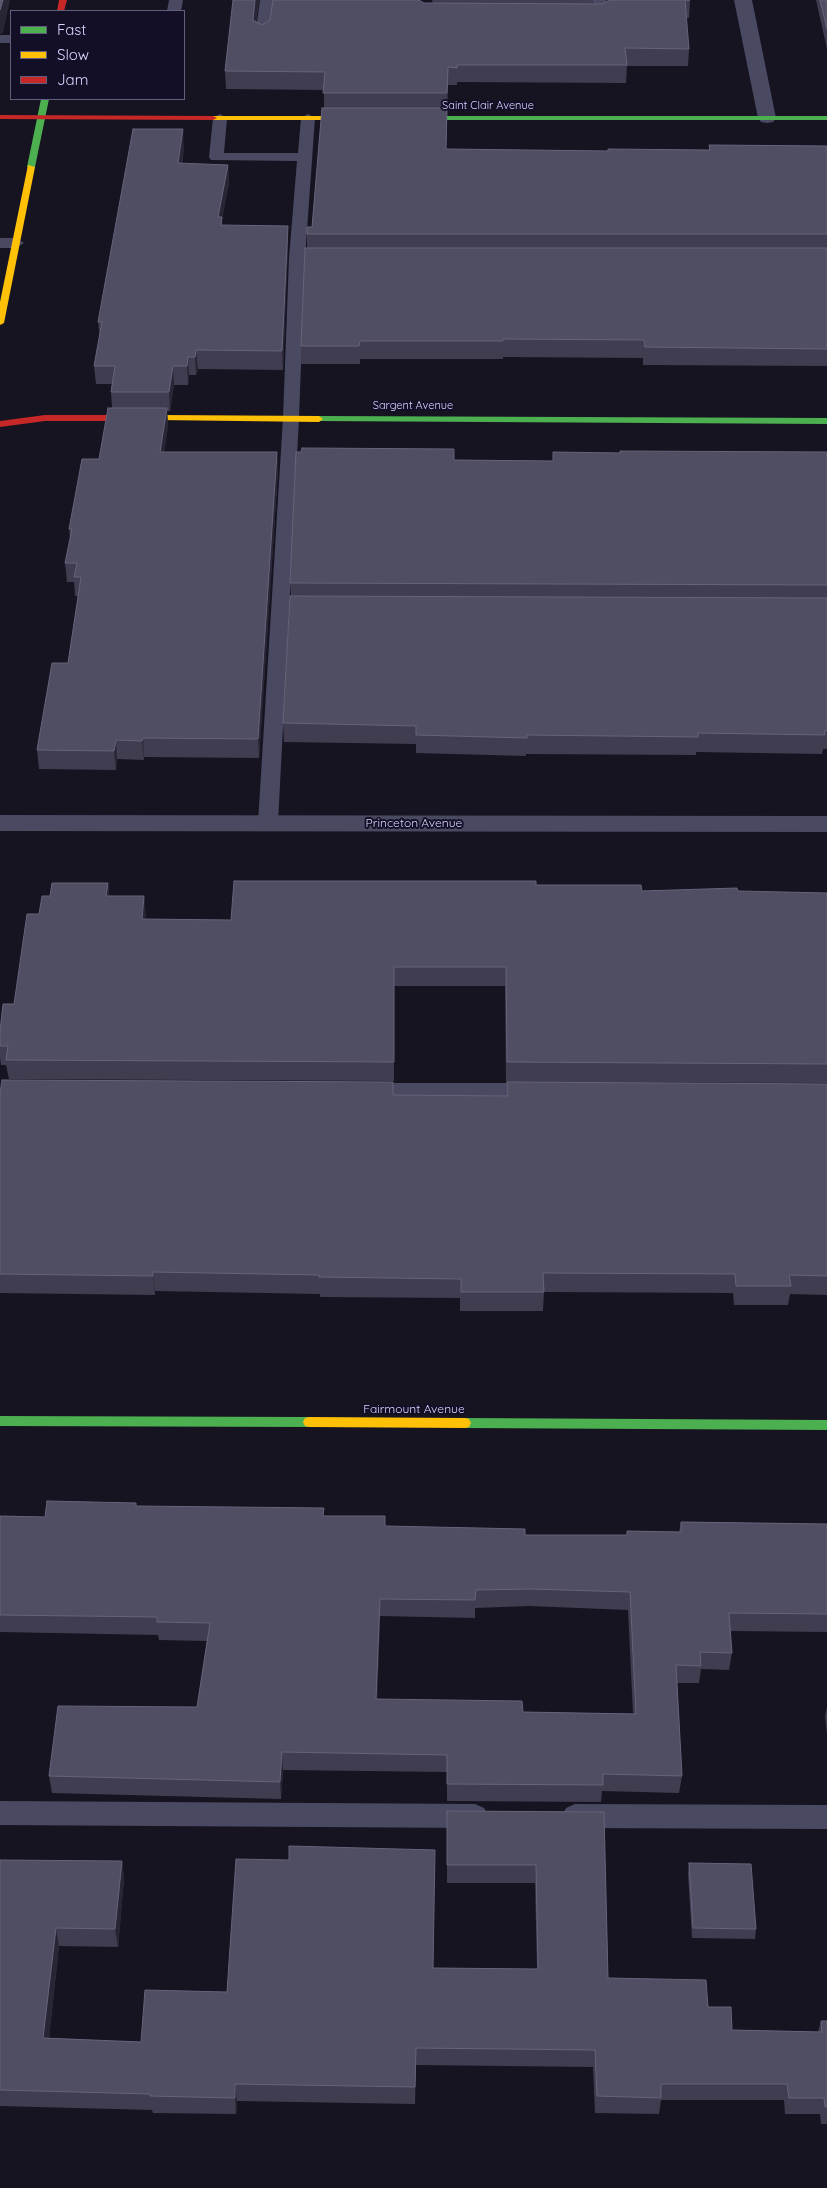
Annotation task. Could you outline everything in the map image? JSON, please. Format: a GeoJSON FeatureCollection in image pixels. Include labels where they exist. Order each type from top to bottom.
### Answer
{"type":"FeatureCollection","features":[{"type":"Feature","properties":{"kind":"street"},"geometry":{"type":"LineString","coordinates":[[743,0],[767,118]]}},
{"type":"Feature","properties":{"kind":"street"},"geometry":{"type":"LineString","coordinates":[[0,323],[6,263],[16,243],[44,100]]}},
{"type":"Feature","properties":{"kind":"street"},"geometry":{"type":"LineString","coordinates":[[0,117],[368,118]]}},
{"type":"Feature","properties":{"kind":"street","name":"Saint Clair Avenue"},"geometry":{"type":"LineString","coordinates":[[398,118],[827,118]]}},
{"type":"Feature","properties":{"kind":"street","name":"Sargent Avenue"},"geometry":{"type":"LineString","coordinates":[[0,424],[44,418],[827,421]]}},
{"type":"Feature","properties":{"kind":"street","name":"Princeton Avenue"},"geometry":{"type":"LineString","coordinates":[[0,823],[827,824]]}},
{"type":"Feature","properties":{"kind":"street","name":"Fairmount Avenue"},"geometry":{"type":"LineString","coordinates":[[0,1420],[827,1425]]}},
{"type":"Feature","properties":{"kind":"lane"},"geometry":{"type":"LineString","coordinates":[[262,38],[267,0]]}},
{"type":"Feature","properties":{"kind":"lane"},"geometry":{"type":"LineString","coordinates":[[572,16],[601,16],[599,0]]}},
{"type":"Feature","properties":{"kind":"lane"},"geometry":{"type":"LineString","coordinates":[[220,118],[216,157],[305,157]]}},
{"type":"Feature","properties":{"kind":"lane"},"geometry":{"type":"LineString","coordinates":[[268,823],[302,258],[308,118]]}},
{"type":"Feature","properties":{"kind":"lane"},"geometry":{"type":"LineString","coordinates":[[0,243],[16,243]]}},
{"type":"Feature","properties":{"kind":"lane"},"geometry":{"type":"LineString","coordinates":[[280,608],[300,608]]}},
{"type":"Feature","properties":{"kind":"lane"},"geometry":{"type":"LineString","coordinates":[[349,1091],[558,1092]]}},
{"type":"Feature","properties":{"kind":"lane"},"geometry":{"type":"LineString","coordinates":[[0,1813],[498,1816]]}},
{"type":"Feature","properties":{"kind":"lane"},"geometry":{"type":"LineString","coordinates":[[548,1816],[827,1817]]}},
{"type":"Feature","properties":{"kind":"building"},"geometry":{"type":"Polygon","coordinates":[[[233,0],[255,0],[253,20],[262,25],[270,20],[273,0],[419,0],[424,3],[602,4],[610,0],[685,0],[689,49],[625,48],[627,65],[457,65],[457,68],[448,67],[447,93],[323,93],[325,72],[225,71],[233,0]]]}},
{"type":"Feature","properties":{"kind":"building"},"geometry":{"type":"Polygon","coordinates":[[[820,0],[827,0],[827,29],[820,0]]]}},
{"type":"Feature","properties":{"kind":"building"},"geometry":{"type":"Polygon","coordinates":[[[322,108],[447,108],[446,149],[608,151],[608,149],[710,150],[709,145],[827,146],[827,234],[307,234],[307,227],[312,227],[322,108]]]}},
{"type":"Feature","properties":{"kind":"building"},"geometry":{"type":"Polygon","coordinates":[[[133,129],[183,129],[178,163],[228,165],[218,217],[222,217],[221,225],[288,226],[282,351],[196,350],[195,357],[188,357],[187,366],[173,366],[169,392],[111,392],[115,366],[94,366],[102,322],[98,322],[133,129]]]}},
{"type":"Feature","properties":{"kind":"building"},"geometry":{"type":"Polygon","coordinates":[[[305,248],[827,248],[827,349],[645,347],[644,340],[503,339],[503,341],[360,341],[359,346],[301,346],[305,248]]]}},
{"type":"Feature","properties":{"kind":"building"},"geometry":{"type":"Polygon","coordinates":[[[108,408],[167,408],[160,452],[277,452],[258,739],[143,738],[142,741],[116,740],[114,751],[37,750],[52,663],[68,663],[81,577],[74,577],[77,563],[65,563],[72,529],[69,529],[82,459],[99,459],[108,408]]]}},
{"type":"Feature","properties":{"kind":"building"},"geometry":{"type":"Polygon","coordinates":[[[302,448],[454,449],[454,460],[553,461],[553,452],[827,452],[827,585],[290,583],[296,452],[301,452],[302,448]]]}},
{"type":"Feature","properties":{"kind":"building"},"geometry":{"type":"Polygon","coordinates":[[[290,596],[827,598],[827,731],[824,731],[825,735],[698,733],[698,737],[527,735],[527,738],[416,735],[416,726],[283,723],[290,596]]]}},
{"type":"Feature","properties":{"kind":"building"},"geometry":{"type":"Polygon","coordinates":[[[234,881],[536,881],[536,885],[641,885],[642,891],[737,888],[738,891],[827,893],[827,1064],[507,1062],[506,967],[394,967],[394,1062],[6,1060],[8,1046],[0,1046],[3,1004],[14,1004],[27,914],[39,914],[42,896],[50,896],[52,883],[108,883],[106,896],[144,896],[142,919],[231,920],[234,881]]]}},
{"type":"Feature","properties":{"kind":"building"},"geometry":{"type":"Polygon","coordinates":[[[2,1080],[393,1082],[393,1095],[508,1096],[507,1082],[827,1084],[827,1276],[789,1275],[791,1286],[736,1286],[735,1274],[543,1273],[544,1292],[461,1292],[461,1279],[153,1272],[153,1276],[0,1274],[0,1093],[2,1080]]]}},
{"type":"Feature","properties":{"kind":"building"},"geometry":{"type":"Polygon","coordinates":[[[47,1501],[136,1503],[136,1506],[324,1508],[323,1516],[385,1516],[385,1526],[525,1529],[525,1535],[627,1535],[627,1531],[681,1532],[681,1522],[827,1524],[827,1614],[729,1613],[732,1653],[700,1652],[701,1666],[676,1665],[682,1776],[603,1774],[603,1785],[447,1784],[447,1755],[282,1752],[280,1782],[49,1776],[58,1706],[197,1707],[210,1623],[157,1622],[157,1617],[0,1615],[0,1516],[45,1517],[47,1501]],[[530,1589],[476,1590],[475,1600],[380,1599],[376,1699],[522,1701],[523,1712],[636,1714],[630,1592],[530,1589]]]}},
{"type":"Feature","properties":{"kind":"building"},"geometry":{"type":"Polygon","coordinates":[[[447,1811],[604,1812],[608,1978],[706,1980],[708,2007],[731,2007],[732,2030],[822,2032],[821,2021],[827,2021],[827,2107],[825,2107],[824,2098],[789,2098],[787,2084],[661,2084],[661,2098],[597,2096],[595,2050],[416,2048],[415,2087],[235,2084],[235,2098],[0,2090],[0,1860],[122,1861],[115,1929],[56,1928],[43,2038],[141,2042],[145,1990],[227,1992],[236,1859],[289,1860],[289,1846],[435,1850],[433,1968],[538,1969],[536,1865],[447,1865],[447,1811]]]}},
{"type":"Feature","properties":{"kind":"building"},"geometry":{"type":"Polygon","coordinates":[[[689,1863],[751,1864],[756,1929],[693,1928],[689,1863]]]}},
{"type":"Feature","properties":{"kind":"traffic: fast"},"geometry":{"type":"LineString","coordinates":[[31,167],[45,100]]}},
{"type":"Feature","properties":{"kind":"traffic: fast"},"geometry":{"type":"LineString","coordinates":[[409,118],[827,118]]}},
{"type":"Feature","properties":{"kind":"traffic: fast"},"geometry":{"type":"LineString","coordinates":[[319,419],[827,421]]}},
{"type":"Feature","properties":{"kind":"traffic: fast"},"geometry":{"type":"LineString","coordinates":[[0,1421],[309,1422]]}},
{"type":"Feature","properties":{"kind":"traffic: fast"},"geometry":{"type":"LineString","coordinates":[[465,1423],[827,1425]]}},
{"type":"Feature","properties":{"kind":"traffic: slow"},"geometry":{"type":"LineString","coordinates":[[213,118],[358,118]]}},
{"type":"Feature","properties":{"kind":"traffic: slow"},"geometry":{"type":"LineString","coordinates":[[0,323],[31,167]]}},
{"type":"Feature","properties":{"kind":"traffic: slow"},"geometry":{"type":"LineString","coordinates":[[161,418],[319,419]]}},
{"type":"Feature","properties":{"kind":"traffic: slow"},"geometry":{"type":"LineString","coordinates":[[309,1422],[465,1423]]}},
{"type":"Feature","properties":{"kind":"traffic: jam"},"geometry":{"type":"LineString","coordinates":[[61,10],[63,0]]}},
{"type":"Feature","properties":{"kind":"traffic: jam"},"geometry":{"type":"LineString","coordinates":[[0,117],[213,118]]}},
{"type":"Feature","properties":{"kind":"traffic: jam"},"geometry":{"type":"LineString","coordinates":[[0,424],[45,418],[161,418]]}}]}
